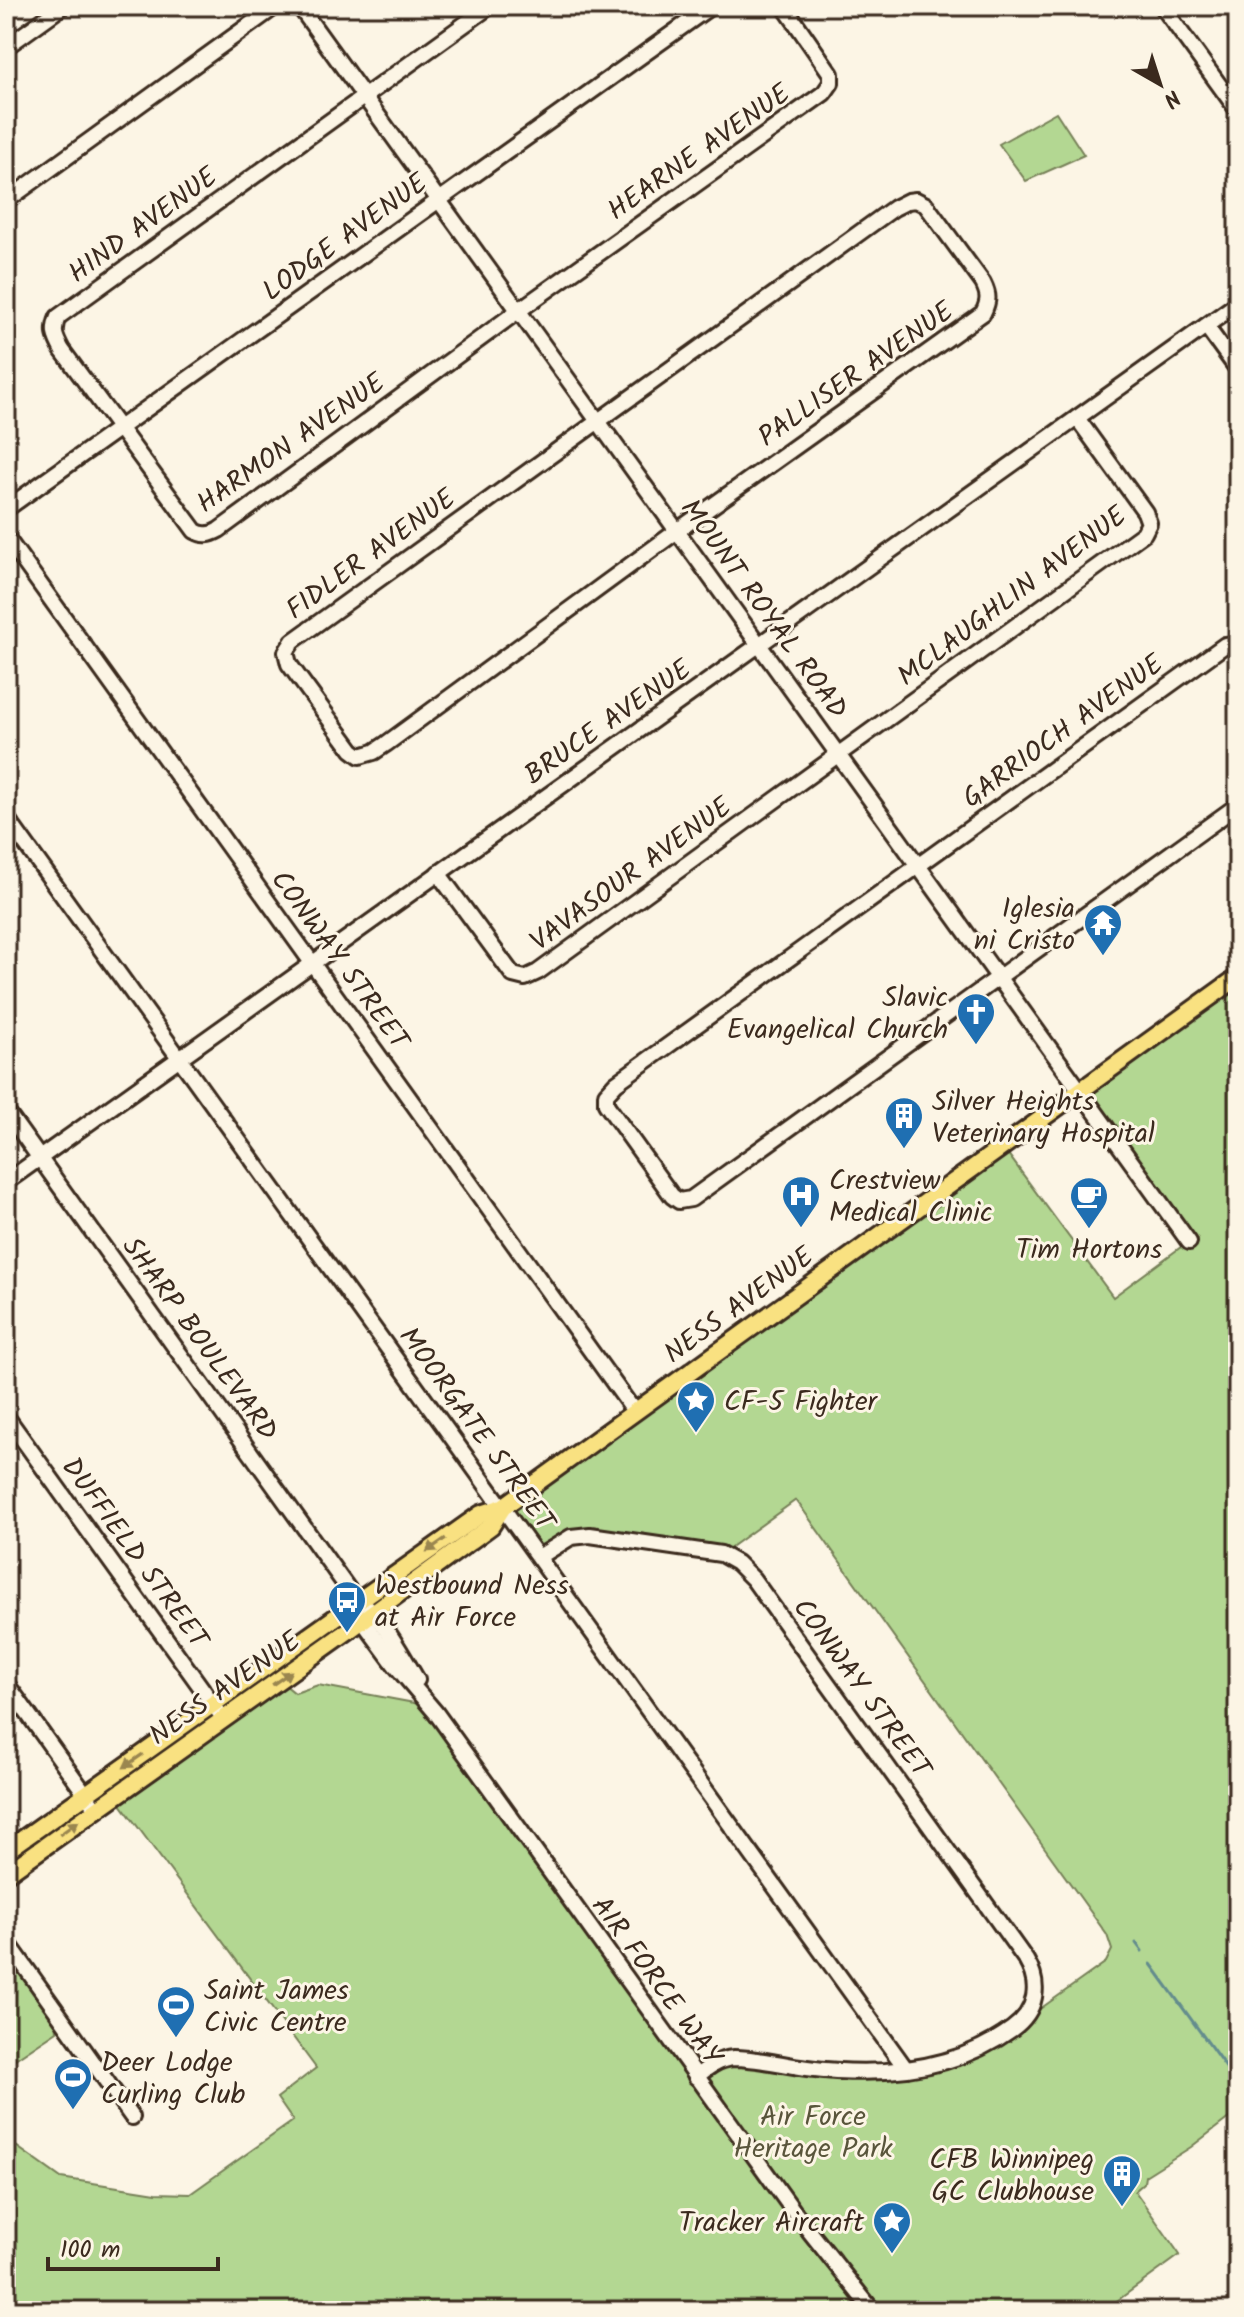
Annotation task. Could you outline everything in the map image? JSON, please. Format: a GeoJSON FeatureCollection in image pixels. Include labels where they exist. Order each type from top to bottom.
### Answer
{"type":"FeatureCollection","features":[{"type":"Feature","properties":{"kind":"main road","name":"NESS AVENUE"},"geometry":{"type":"LineString","coordinates":[[6,1851],[355,1599],[481,1514],[503,1507],[1238,977]]}},
{"type":"Feature","properties":{"kind":"main road","name":"NESS AVENUE"},"geometry":{"type":"LineString","coordinates":[[6,1874],[491,1526],[503,1507]]}},
{"type":"Feature","properties":{"kind":"street"},"geometry":{"type":"LineString","coordinates":[[6,47],[63,6]]}},
{"type":"Feature","properties":{"kind":"street"},"geometry":{"type":"LineString","coordinates":[[6,201],[276,6]]}},
{"type":"Feature","properties":{"kind":"street","name":"MOUNT ROYAL ROAD"},"geometry":{"type":"LineString","coordinates":[[299,6],[1189,1242]]}},
{"type":"Feature","properties":{"kind":"street","name":"HIND AVENUE"},"geometry":{"type":"LineString","coordinates":[[119,428],[54,337],[58,317],[490,6]]}},
{"type":"Feature","properties":{"kind":"street","name":"LODGE AVENUE"},"geometry":{"type":"LineString","coordinates":[[6,509],[711,6]]}},
{"type":"Feature","properties":{"kind":"street","name":"HEARNE AVENUE"},"geometry":{"type":"LineString","coordinates":[[518,311],[824,93],[831,83],[831,74],[784,6]]}},
{"type":"Feature","properties":{"kind":"street"},"geometry":{"type":"LineString","coordinates":[[1162,6],[1238,111]]}},
{"type":"Feature","properties":{"kind":"street","name":"PALLISER AVENUE"},"geometry":{"type":"LineString","coordinates":[[598,420],[894,208],[916,200],[926,205],[950,235],[988,293],[989,303],[983,313],[677,531]]}},
{"type":"Feature","properties":{"kind":"street","name":"BRUCE AVENUE"},"geometry":{"type":"LineString","coordinates":[[6,1182],[1238,303]]}},
{"type":"Feature","properties":{"kind":"street","name":"HARMON AVENUE"},"geometry":{"type":"LineString","coordinates":[[119,428],[187,523],[203,535],[211,534],[518,311]]}},
{"type":"Feature","properties":{"kind":"street"},"geometry":{"type":"LineString","coordinates":[[1206,326],[1238,370]]}},
{"type":"Feature","properties":{"kind":"street","name":"MCLAUGHLIN AVENUE"},"geometry":{"type":"LineString","coordinates":[[838,754],[1147,530],[1149,523],[1145,512],[1077,418]]}},
{"type":"Feature","properties":{"kind":"street","name":"FIDLER AVENUE"},"geometry":{"type":"LineString","coordinates":[[598,420],[293,641],[286,652],[289,664],[352,750],[360,756],[374,752],[677,531]]}},
{"type":"Feature","properties":{"kind":"street","name":"CONWAY STREET"},"geometry":{"type":"LineString","coordinates":[[6,537],[634,1411]]}},
{"type":"Feature","properties":{"kind":"street","name":"GARRIOCH AVENUE"},"geometry":{"type":"LineString","coordinates":[[999,978],[691,1199],[679,1201],[672,1196],[610,1111],[605,1098],[616,1083],[1225,645],[1238,644]]}},
{"type":"Feature","properties":{"kind":"street","name":"VAVASOUR AVENUE"},"geometry":{"type":"LineString","coordinates":[[438,873],[508,969],[516,977],[525,978],[538,972],[838,754]]}},
{"type":"Feature","properties":{"kind":"street"},"geometry":{"type":"LineString","coordinates":[[999,978],[1238,805]]}},
{"type":"Feature","properties":{"kind":"street","name":"MOORGATE STREET"},"geometry":{"type":"LineString","coordinates":[[6,817],[906,2069]]}},
{"type":"Feature","properties":{"kind":"street","name":"SHARP BOULEVARD"},"geometry":{"type":"LineString","coordinates":[[6,1111],[355,1599]]}},
{"type":"Feature","properties":{"kind":"street","name":"DUFFIELD STREET"},"geometry":{"type":"LineString","coordinates":[[6,1416],[223,1718]]}},
{"type":"Feature","properties":{"kind":"street","name":"CONWAY STREET"},"geometry":{"type":"LineString","coordinates":[[539,1557],[571,1537],[605,1536],[721,1554],[744,1569],[1026,1960],[1036,1986],[1032,2005],[1023,2021],[972,2053],[906,2069]]}},
{"type":"Feature","properties":{"kind":"street","name":"AIR FORCE WAY"},"geometry":{"type":"LineString","coordinates":[[355,1599],[696,2077],[795,2213],[873,2311]]}},
{"type":"Feature","properties":{"kind":"street"},"geometry":{"type":"LineString","coordinates":[[6,1683],[96,1809]]}},
{"type":"Feature","properties":{"kind":"street"},"geometry":{"type":"LineString","coordinates":[[6,1940],[132,2117]]}},
{"type":"Feature","properties":{"kind":"street"},"geometry":{"type":"LineString","coordinates":[[696,2077],[716,2063],[733,2058],[824,2070],[906,2069]]}},
{"type":"Feature","properties":{"kind":"green space"},"geometry":{"type":"Polygon","coordinates":[[[1056,112],[1084,155],[1026,181],[999,144],[1056,112]]]}},
{"type":"Feature","properties":{"kind":"green space","name":"Air Force Heritage Park"},"geometry":{"type":"Polygon","coordinates":[[[1238,977],[1238,2111],[1191,2147],[1145,2176],[1144,2183],[1135,2191],[1180,2255],[1103,2311],[6,2311],[6,2139],[61,2178],[156,2193],[190,2194],[293,2121],[277,2098],[316,2068],[115,1796],[279,1680],[295,1693],[318,1685],[430,1706],[695,2076],[716,2063],[797,2067],[931,2065],[1023,2021],[1106,1962],[1112,1950],[1107,1935],[796,1500],[721,1554],[590,1535],[539,1557],[503,1507],[1002,1146],[1113,1297],[1189,1241],[1079,1091],[1238,977]]]}},
{"type":"Feature","properties":{"kind":"green space"},"geometry":{"type":"Polygon","coordinates":[[[6,1956],[17,1964],[56,2020],[57,2031],[15,2059],[6,2052],[6,1956]]]}},
{"type":"Feature","properties":{"kind":"waterway"},"geometry":{"type":"LineString","coordinates":[[1136,1943],[1142,1951]]}},
{"type":"Feature","properties":{"kind":"waterway"},"geometry":{"type":"LineString","coordinates":[[1151,1964],[1238,2084]]}},
{"type":"Feature","properties":{"kind":"place","name":"Iglesia ni Cristo"},"geometry":{"type":"Point","coordinates":[1103,957]}},
{"type":"Feature","properties":{"kind":"place","name":"Slavic Evangelical Church"},"geometry":{"type":"Point","coordinates":[976,1046]}},
{"type":"Feature","properties":{"kind":"place","name":"Silver Heights Veterinary Hospital"},"geometry":{"type":"Point","coordinates":[904,1150]}},
{"type":"Feature","properties":{"kind":"place","name":"Crestview Medical Clinic"},"geometry":{"type":"Point","coordinates":[801,1229]}},
{"type":"Feature","properties":{"kind":"place","name":"Tim Hortons"},"geometry":{"type":"Point","coordinates":[1089,1230]}},
{"type":"Feature","properties":{"kind":"place","name":"CF-5 Fighter"},"geometry":{"type":"Point","coordinates":[696,1434]}},
{"type":"Feature","properties":{"kind":"place","name":"Westbound Ness at Air Force"},"geometry":{"type":"Point","coordinates":[347,1634]}},
{"type":"Feature","properties":{"kind":"place","name":"Saint James Civic Centre"},"geometry":{"type":"Point","coordinates":[176,2039]}},
{"type":"Feature","properties":{"kind":"place","name":"Deer Lodge Curling Club"},"geometry":{"type":"Point","coordinates":[73,2111]}},
{"type":"Feature","properties":{"kind":"place","name":"CFB Winnipeg GC Clubhouse"},"geometry":{"type":"Point","coordinates":[1122,2208]}},
{"type":"Feature","properties":{"kind":"place","name":"Tracker Aircraft"},"geometry":{"type":"Point","coordinates":[892,2255]}}]}
